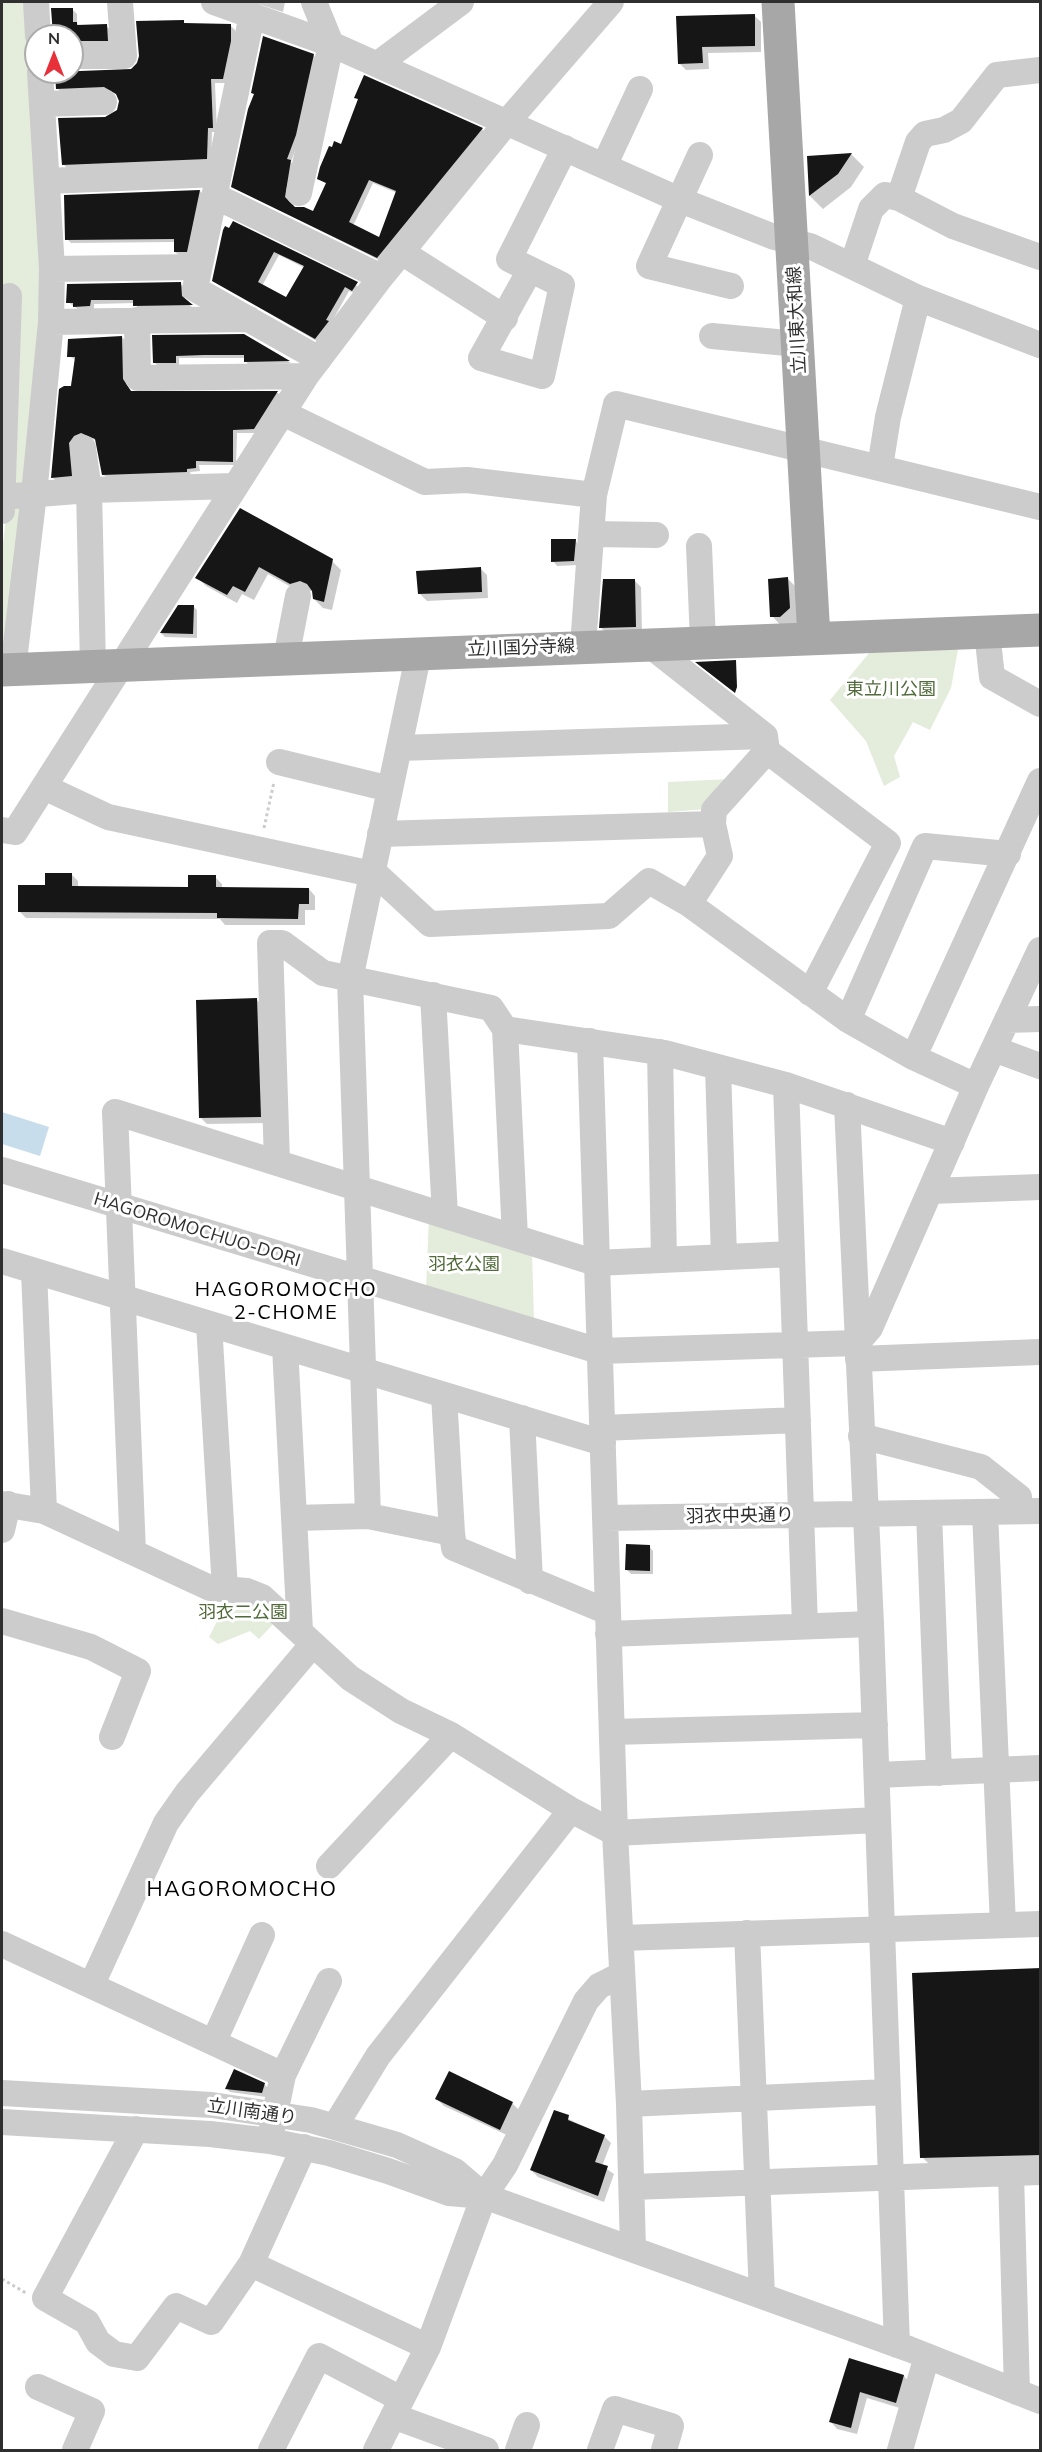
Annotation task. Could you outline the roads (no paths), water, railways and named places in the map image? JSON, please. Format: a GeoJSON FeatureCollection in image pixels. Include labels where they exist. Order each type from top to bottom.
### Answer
{"type":"FeatureCollection","features":[{"type":"Feature","properties":{"kind":"main road","name":"立川東大和線"},"geometry":{"type":"LineString","coordinates":[[778,2],[814,638]]}},
{"type":"Feature","properties":{"kind":"main road","name":"立川国分寺線"},"geometry":{"type":"LineString","coordinates":[[4,670],[703,641],[1041,630]]}},
{"type":"Feature","properties":{"kind":"street"},"geometry":{"type":"LineString","coordinates":[[36,2],[37,24]]}},
{"type":"Feature","properties":{"kind":"street"},"geometry":{"type":"LineString","coordinates":[[84,56],[124,56],[120,2]]}},
{"type":"Feature","properties":{"kind":"street"},"geometry":{"type":"LineString","coordinates":[[214,2],[331,44],[680,200],[774,237],[810,246],[918,298],[1041,345]]}},
{"type":"Feature","properties":{"kind":"street"},"geometry":{"type":"LineString","coordinates":[[299,193],[326,104],[331,44],[314,2]]}},
{"type":"Feature","properties":{"kind":"street"},"geometry":{"type":"LineString","coordinates":[[2,830],[15,832],[44,787],[107,665],[234,486],[312,367],[381,277],[403,253],[507,122],[611,2]]}},
{"type":"Feature","properties":{"kind":"street"},"geometry":{"type":"LineString","coordinates":[[378,64],[469,6]]}},
{"type":"Feature","properties":{"kind":"street"},"geometry":{"type":"LineString","coordinates":[[252,15],[195,288],[251,318],[312,367]]}},
{"type":"Feature","properties":{"kind":"street"},"geometry":{"type":"LineString","coordinates":[[899,198],[918,142],[925,134],[944,130],[961,121],[997,75],[1041,70]]}},
{"type":"Feature","properties":{"kind":"street"},"geometry":{"type":"LineString","coordinates":[[4,670],[34,494],[51,322],[52,269],[41,84]]}},
{"type":"Feature","properties":{"kind":"street"},"geometry":{"type":"LineString","coordinates":[[604,166],[640,89]]}},
{"type":"Feature","properties":{"kind":"street"},"geometry":{"type":"LineString","coordinates":[[42,104],[105,102]]}},
{"type":"Feature","properties":{"kind":"street"},"geometry":{"type":"LineString","coordinates":[[530,270],[481,358],[542,376],[562,285],[509,259],[565,148]]}},
{"type":"Feature","properties":{"kind":"street"},"geometry":{"type":"LineString","coordinates":[[700,155],[649,266],[731,286]]}},
{"type":"Feature","properties":{"kind":"street"},"geometry":{"type":"LineString","coordinates":[[47,182],[217,185],[381,277]]}},
{"type":"Feature","properties":{"kind":"street"},"geometry":{"type":"LineString","coordinates":[[852,267],[871,209],[885,195],[899,198],[953,226],[1038,248]]}},
{"type":"Feature","properties":{"kind":"street"},"geometry":{"type":"LineString","coordinates":[[403,253],[505,318]]}},
{"type":"Feature","properties":{"kind":"street"},"geometry":{"type":"LineString","coordinates":[[52,269],[199,267]]}},
{"type":"Feature","properties":{"kind":"street"},"geometry":{"type":"LineString","coordinates":[[9,296],[2,501],[34,494],[89,490],[234,486]]}},
{"type":"Feature","properties":{"kind":"street"},"geometry":{"type":"LineString","coordinates":[[880,467],[888,417],[918,298]]}},
{"type":"Feature","properties":{"kind":"street"},"geometry":{"type":"LineString","coordinates":[[51,322],[251,318]]}},
{"type":"Feature","properties":{"kind":"street"},"geometry":{"type":"LineString","coordinates":[[137,320],[138,378],[312,367]]}},
{"type":"Feature","properties":{"kind":"street"},"geometry":{"type":"LineString","coordinates":[[712,336],[798,344]]}},
{"type":"Feature","properties":{"kind":"street"},"geometry":{"type":"LineString","coordinates":[[584,646],[594,495],[616,404],[1041,507]]}},
{"type":"Feature","properties":{"kind":"street"},"geometry":{"type":"LineString","coordinates":[[284,413],[425,482],[467,480],[594,495]]}},
{"type":"Feature","properties":{"kind":"street"},"geometry":{"type":"LineString","coordinates":[[83,448],[107,665]]}},
{"type":"Feature","properties":{"kind":"street"},"geometry":{"type":"LineString","coordinates":[[592,534],[656,535]]}},
{"type":"Feature","properties":{"kind":"street"},"geometry":{"type":"LineString","coordinates":[[699,546],[703,641]]}},
{"type":"Feature","properties":{"kind":"street"},"geometry":{"type":"LineString","coordinates":[[286,658],[298,596]]}},
{"type":"Feature","properties":{"kind":"street"},"geometry":{"type":"LineString","coordinates":[[987,632],[992,677],[1041,704]]}},
{"type":"Feature","properties":{"kind":"street"},"geometry":{"type":"LineString","coordinates":[[647,644],[888,843],[810,993]]}},
{"type":"Feature","properties":{"kind":"street"},"geometry":{"type":"LineString","coordinates":[[368,1516],[350,979],[419,652]]}},
{"type":"Feature","properties":{"kind":"street"},"geometry":{"type":"LineString","coordinates":[[399,748],[766,744]]}},
{"type":"Feature","properties":{"kind":"street"},"geometry":{"type":"LineString","coordinates":[[689,904],[720,856],[713,824],[714,810],[766,744]]}},
{"type":"Feature","properties":{"kind":"street"},"geometry":{"type":"LineString","coordinates":[[279,762],[390,789]]}},
{"type":"Feature","properties":{"kind":"street"},"geometry":{"type":"LineString","coordinates":[[920,1043],[1041,781]]}},
{"type":"Feature","properties":{"kind":"street"},"geometry":{"type":"LineString","coordinates":[[44,787],[108,817],[260,848],[378,876],[430,924],[609,916],[649,880],[689,904],[848,1020],[913,1057],[976,1086]]}},
{"type":"Feature","properties":{"kind":"street"},"geometry":{"type":"LineString","coordinates":[[380,834],[713,824]]}},
{"type":"Feature","properties":{"kind":"street"},"geometry":{"type":"LineString","coordinates":[[852,1009],[925,846],[1008,854]]}},
{"type":"Feature","properties":{"kind":"street"},"geometry":{"type":"LineString","coordinates":[[277,1162],[270,943],[282,943],[323,973],[491,1008],[505,1029],[514,1237]]}},
{"type":"Feature","properties":{"kind":"street"},"geometry":{"type":"LineString","coordinates":[[857,1351],[870,1328],[976,1086],[1041,950]]}},
{"type":"Feature","properties":{"kind":"street"},"geometry":{"type":"LineString","coordinates":[[433,995],[446,1215]]}},
{"type":"Feature","properties":{"kind":"street"},"geometry":{"type":"LineString","coordinates":[[1007,1020],[1041,1019]]}},
{"type":"Feature","properties":{"kind":"street"},"geometry":{"type":"LineString","coordinates":[[505,1029],[660,1052],[786,1085],[952,1142]]}},
{"type":"Feature","properties":{"kind":"street"},"geometry":{"type":"LineString","coordinates":[[590,1041],[615,1833],[629,2104],[633,2249]]}},
{"type":"Feature","properties":{"kind":"street"},"geometry":{"type":"LineString","coordinates":[[993,1049],[1041,1066]]}},
{"type":"Feature","properties":{"kind":"street"},"geometry":{"type":"LineString","coordinates":[[660,1052],[664,1260]]}},
{"type":"Feature","properties":{"kind":"street"},"geometry":{"type":"LineString","coordinates":[[718,1067],[724,1257]]}},
{"type":"Feature","properties":{"kind":"street"},"geometry":{"type":"LineString","coordinates":[[786,1085],[805,1626]]}},
{"type":"Feature","properties":{"kind":"street"},"geometry":{"type":"LineString","coordinates":[[847,1106],[864,1514],[871,1624],[880,1929],[897,2345]]}},
{"type":"Feature","properties":{"kind":"street"},"geometry":{"type":"LineString","coordinates":[[134,1552],[115,1112],[357,1186],[596,1263],[792,1254]]}},
{"type":"Feature","properties":{"kind":"street","name":"HAGOROMOCHUO-DORI"},"geometry":{"type":"LineString","coordinates":[[2,1170],[599,1351],[795,1345],[857,1351],[1041,1352]]}},
{"type":"Feature","properties":{"kind":"street"},"geometry":{"type":"LineString","coordinates":[[930,1191],[1041,1187]]}},
{"type":"Feature","properties":{"kind":"street"},"geometry":{"type":"LineString","coordinates":[[2,1261],[522,1418],[602,1435],[798,1420]]}},
{"type":"Feature","properties":{"kind":"street"},"geometry":{"type":"LineString","coordinates":[[34,1271],[44,1511]]}},
{"type":"Feature","properties":{"kind":"street"},"geometry":{"type":"LineString","coordinates":[[209,1324],[225,1589]]}},
{"type":"Feature","properties":{"kind":"street"},"geometry":{"type":"LineString","coordinates":[[92,1984],[166,1823],[307,1637],[295,1518],[285,1347]]}},
{"type":"Feature","properties":{"kind":"street"},"geometry":{"type":"LineString","coordinates":[[444,1395],[454,1548],[530,1581],[608,1623],[805,1626],[871,1624]]}},
{"type":"Feature","properties":{"kind":"street"},"geometry":{"type":"LineString","coordinates":[[522,1418],[530,1581]]}},
{"type":"Feature","properties":{"kind":"street"},"geometry":{"type":"LineString","coordinates":[[861,1437],[981,1467],[1019,1497],[1030,1511]]}},
{"type":"Feature","properties":{"kind":"street"},"geometry":{"type":"LineString","coordinates":[[2,1530],[5,1504],[44,1511],[210,1588],[247,1591],[262,1597],[350,1678],[401,1711],[451,1735],[571,1810],[615,1833],[878,1820]]}},
{"type":"Feature","properties":{"kind":"street","name":"羽衣中央通り"},"geometry":{"type":"LineString","coordinates":[[606,1518],[1030,1511]]}},
{"type":"Feature","properties":{"kind":"street"},"geometry":{"type":"LineString","coordinates":[[985,1512],[1003,1925]]}},
{"type":"Feature","properties":{"kind":"street"},"geometry":{"type":"LineString","coordinates":[[929,1513],[939,1773]]}},
{"type":"Feature","properties":{"kind":"street"},"geometry":{"type":"LineString","coordinates":[[295,1518],[368,1516],[452,1533]]}},
{"type":"Feature","properties":{"kind":"street"},"geometry":{"type":"LineString","coordinates":[[2,1620],[90,1647],[138,1671],[112,1737]]}},
{"type":"Feature","properties":{"kind":"street"},"geometry":{"type":"LineString","coordinates":[[612,1732],[875,1725]]}},
{"type":"Feature","properties":{"kind":"street"},"geometry":{"type":"LineString","coordinates":[[329,1866],[451,1735]]}},
{"type":"Feature","properties":{"kind":"street"},"geometry":{"type":"LineString","coordinates":[[877,1776],[1041,1768]]}},
{"type":"Feature","properties":{"kind":"street"},"geometry":{"type":"LineString","coordinates":[[335,2126],[378,2056],[571,1810]]}},
{"type":"Feature","properties":{"kind":"street"},"geometry":{"type":"LineString","coordinates":[[621,1938],[1041,1924]]}},
{"type":"Feature","properties":{"kind":"street"},"geometry":{"type":"LineString","coordinates":[[747,1933],[762,2296]]}},
{"type":"Feature","properties":{"kind":"street"},"geometry":{"type":"LineString","coordinates":[[214,2041],[262,1935]]}},
{"type":"Feature","properties":{"kind":"street"},"geometry":{"type":"LineString","coordinates":[[2,1944],[283,2075]]}},
{"type":"Feature","properties":{"kind":"street"},"geometry":{"type":"LineString","coordinates":[[376,2451],[428,2347],[484,2196],[505,2165],[586,2001],[599,1986],[621,1975]]}},
{"type":"Feature","properties":{"kind":"street"},"geometry":{"type":"LineString","coordinates":[[270,2141],[283,2075],[329,1981]]}},
{"type":"Feature","properties":{"kind":"street"},"geometry":{"type":"LineString","coordinates":[[629,2104],[886,2092]]}},
{"type":"Feature","properties":{"kind":"street","name":"立川南通り"},"geometry":{"type":"LineString","coordinates":[[2,2093],[170,2102],[275,2114],[335,2126],[397,2145],[455,2171],[484,2196]]}},
{"type":"Feature","properties":{"kind":"street","name":"立川南通り"},"geometry":{"type":"LineString","coordinates":[[2,2122],[136,2128],[270,2141],[304,2147],[388,2171],[449,2193],[484,2196],[927,2356],[1029,2396]]}},
{"type":"Feature","properties":{"kind":"street"},"geometry":{"type":"LineString","coordinates":[[136,2128],[45,2298],[87,2322],[98,2342],[114,2354],[137,2358],[176,2306],[211,2322],[251,2264],[304,2147]]}},
{"type":"Feature","properties":{"kind":"street"},"geometry":{"type":"LineString","coordinates":[[632,2187],[1041,2172]]}},
{"type":"Feature","properties":{"kind":"street"},"geometry":{"type":"LineString","coordinates":[[1011,2173],[1029,2396]]}},
{"type":"Feature","properties":{"kind":"street"},"geometry":{"type":"LineString","coordinates":[[251,2264],[428,2347]]}},
{"type":"Feature","properties":{"kind":"street"},"geometry":{"type":"LineString","coordinates":[[272,2451],[319,2356],[397,2408],[486,2451]]}},
{"type":"Feature","properties":{"kind":"street"},"geometry":{"type":"LineString","coordinates":[[900,2451],[927,2356]]}},
{"type":"Feature","properties":{"kind":"street"},"geometry":{"type":"LineString","coordinates":[[38,2387],[92,2411],[75,2451]]}},
{"type":"Feature","properties":{"kind":"street"},"geometry":{"type":"LineString","coordinates":[[600,2451],[615,2409],[671,2426],[664,2451]]}},
{"type":"Feature","properties":{"kind":"street"},"geometry":{"type":"LineString","coordinates":[[518,2451],[526,2425]]}},
{"type":"Feature","properties":{"kind":"water"},"geometry":{"type":"Polygon","coordinates":[[[2,1112],[49,1127],[40,1156],[2,1144],[2,1112]]]}},
{"type":"Feature","properties":{"kind":"district","name":"HAGOROMOCHO 2-CHOME"},"geometry":{"type":"Point","coordinates":[286,1302]}},
{"type":"Feature","properties":{"kind":"district","name":"HAGOROMOCHO"},"geometry":{"type":"Point","coordinates":[242,1890]}},
{"type":"Feature","properties":{"kind":"park label","name":"東立川公園"},"geometry":{"type":"Point","coordinates":[891,690]}},
{"type":"Feature","properties":{"kind":"park label","name":"羽衣公園"},"geometry":{"type":"Point","coordinates":[464,1265]}},
{"type":"Feature","properties":{"kind":"park label","name":"羽衣二公園"},"geometry":{"type":"Point","coordinates":[243,1613]}}]}
